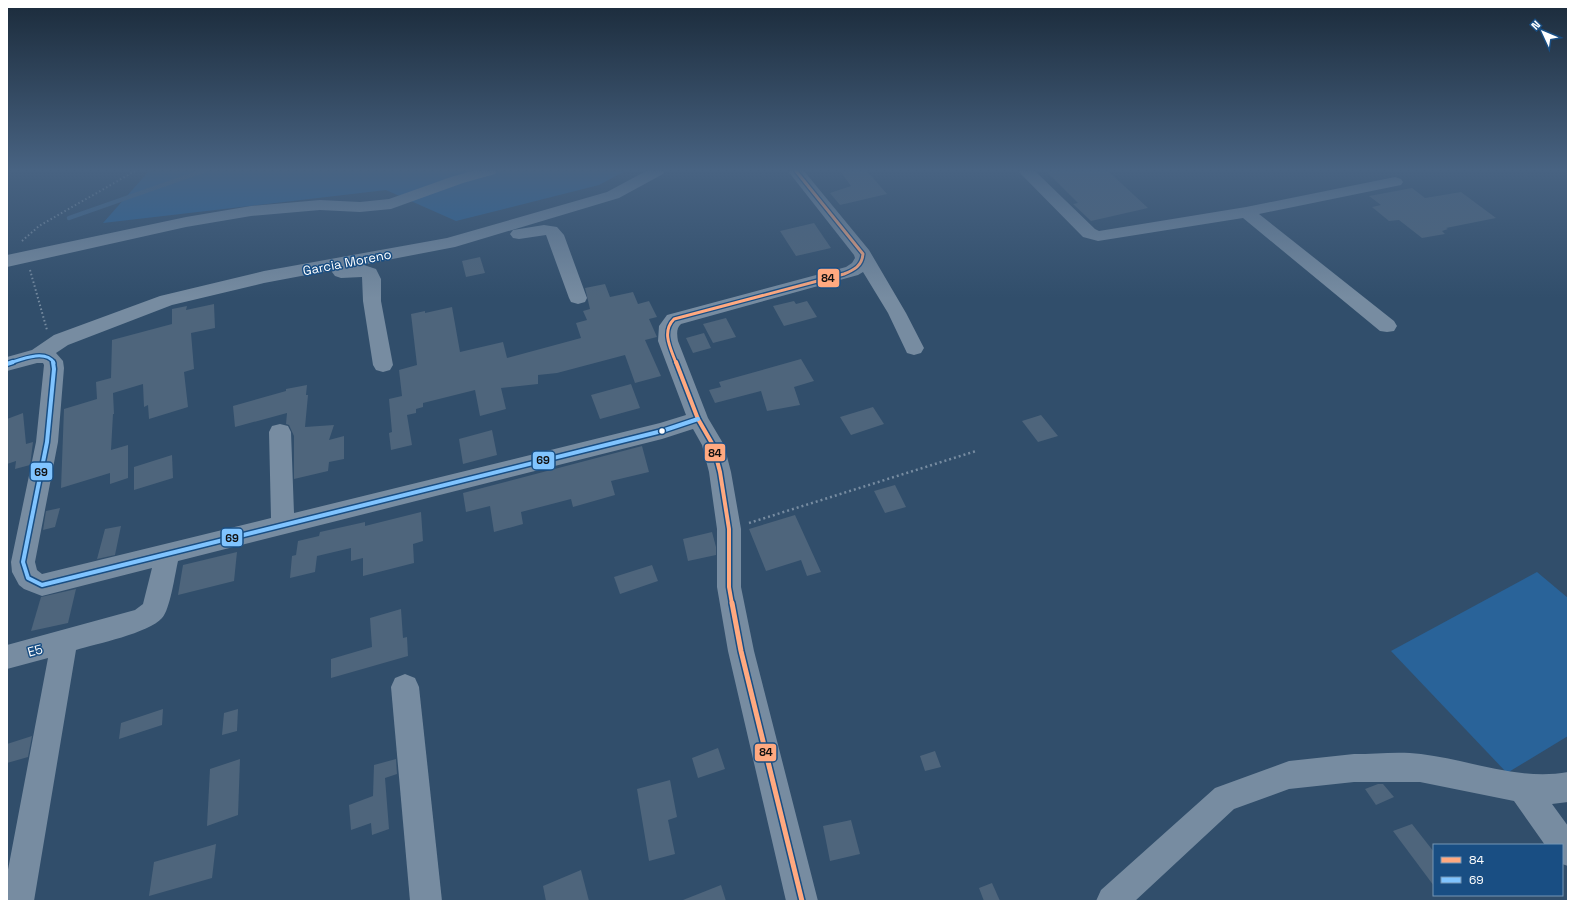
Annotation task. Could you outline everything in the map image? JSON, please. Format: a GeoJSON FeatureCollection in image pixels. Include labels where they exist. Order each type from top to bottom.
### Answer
{"type":"FeatureCollection","features":[{"type":"Feature","properties":{"kind":"street"},"geometry":{"type":"LineString","coordinates":[[9,260],[39,255],[186,222],[237,213]]}},
{"type":"Feature","properties":{"kind":"street","name":"Garcia Moreno"},"geometry":{"type":"LineString","coordinates":[[7,364],[48,350],[100,325],[167,300],[242,282],[449,243],[550,213]]}},
{"type":"Feature","properties":{"kind":"street"},"geometry":{"type":"LineString","coordinates":[[830,213],[863,254],[897,313],[914,348]]}},
{"type":"Feature","properties":{"kind":"street"},"geometry":{"type":"LineString","coordinates":[[1069,213],[1089,233],[1098,236],[1238,213]]}},
{"type":"Feature","properties":{"kind":"street"},"geometry":{"type":"LineString","coordinates":[[1248,213],[1387,326]]}},
{"type":"Feature","properties":{"kind":"street"},"geometry":{"type":"LineString","coordinates":[[449,243],[485,240],[544,230],[551,231],[555,235],[578,298]]}},
{"type":"Feature","properties":{"kind":"street"},"geometry":{"type":"LineString","coordinates":[[802,901],[741,651],[729,587],[729,529],[717,458],[713,445],[698,420],[668,341],[667,328],[669,323],[674,318],[846,273],[858,267],[864,258]]}},
{"type":"Feature","properties":{"kind":"street"},"geometry":{"type":"LineString","coordinates":[[290,274],[364,271],[370,273],[372,280],[372,302],[383,365]]}},
{"type":"Feature","properties":{"kind":"street"},"geometry":{"type":"LineString","coordinates":[[48,350],[54,369],[54,387],[47,442],[23,562],[24,574],[30,582],[42,585],[654,433],[698,420]]}},
{"type":"Feature","properties":{"kind":"street"},"geometry":{"type":"LineString","coordinates":[[280,432],[282,526]]}},
{"type":"Feature","properties":{"kind":"street","name":"E5"},"geometry":{"type":"LineString","coordinates":[[7,657],[64,642],[149,615],[154,610],[166,555]]}},
{"type":"Feature","properties":{"kind":"street"},"geometry":{"type":"LineString","coordinates":[[18,901],[64,642]]}},
{"type":"Feature","properties":{"kind":"street"},"geometry":{"type":"LineString","coordinates":[[405,687],[426,901]]}},
{"type":"Feature","properties":{"kind":"street"},"geometry":{"type":"LineString","coordinates":[[1112,901],[1224,798],[1290,775],[1354,768],[1420,768],[1522,788],[1552,790],[1568,787]]}},
{"type":"Feature","properties":{"kind":"street"},"geometry":{"type":"LineString","coordinates":[[1522,788],[1563,844]]}},
{"type":"Feature","properties":{"kind":"path"},"geometry":{"type":"LineString","coordinates":[[9,260],[22,242],[39,226],[61,213]]}},
{"type":"Feature","properties":{"kind":"path"},"geometry":{"type":"LineString","coordinates":[[9,260],[19,261],[29,267],[48,331],[48,350]]}},
{"type":"Feature","properties":{"kind":"path"},"geometry":{"type":"LineString","coordinates":[[729,529],[976,452]]}},
{"type":"Feature","properties":{"kind":"shaded area"},"geometry":{"type":"Polygon","coordinates":[[[112,213],[186,213],[103,223],[112,213]]]}},
{"type":"Feature","properties":{"kind":"shaded area"},"geometry":{"type":"Polygon","coordinates":[[[439,213],[486,213],[456,221],[439,213]]]}},
{"type":"Feature","properties":{"kind":"shaded area"},"geometry":{"type":"Polygon","coordinates":[[[1537,572],[1568,598],[1568,736],[1507,773],[1391,651],[1537,572]]]}},
{"type":"Feature","properties":{"kind":"building"},"geometry":{"type":"Polygon","coordinates":[[[1083,213],[1124,213],[1091,221],[1083,213]]]}},
{"type":"Feature","properties":{"kind":"building"},"geometry":{"type":"Polygon","coordinates":[[[1380,213],[1490,213],[1496,218],[1446,228],[1448,229],[1442,231],[1445,234],[1422,238],[1399,220],[1389,221],[1380,213]]]}},
{"type":"Feature","properties":{"kind":"building"},"geometry":{"type":"Polygon","coordinates":[[[814,223],[831,248],[796,256],[780,231],[814,223]]]}},
{"type":"Feature","properties":{"kind":"building"},"geometry":{"type":"Polygon","coordinates":[[[480,257],[485,273],[466,277],[462,261],[480,257]]]}},
{"type":"Feature","properties":{"kind":"building"},"geometry":{"type":"Polygon","coordinates":[[[605,284],[610,297],[633,292],[638,304],[649,301],[657,317],[649,319],[657,337],[645,340],[661,376],[635,383],[625,355],[557,373],[538,375],[538,384],[501,388],[506,409],[480,416],[475,390],[423,403],[423,407],[416,409],[416,413],[407,415],[412,445],[391,450],[389,433],[392,432],[389,399],[402,396],[399,370],[417,365],[411,314],[425,311],[425,313],[452,307],[460,352],[503,342],[507,358],[581,338],[576,323],[587,320],[583,311],[590,309],[585,288],[605,284]]]}},
{"type":"Feature","properties":{"kind":"building"},"geometry":{"type":"Polygon","coordinates":[[[794,301],[796,304],[807,301],[817,317],[784,326],[773,306],[794,301]]]}},
{"type":"Feature","properties":{"kind":"building"},"geometry":{"type":"Polygon","coordinates":[[[214,304],[215,328],[191,333],[194,369],[184,372],[188,407],[149,419],[148,405],[144,407],[143,384],[113,393],[114,414],[111,450],[128,445],[128,478],[110,484],[110,473],[61,488],[64,409],[97,399],[96,382],[111,378],[112,340],[172,324],[172,309],[187,306],[186,310],[214,304]]]}},
{"type":"Feature","properties":{"kind":"building"},"geometry":{"type":"Polygon","coordinates":[[[726,318],[736,337],[713,343],[703,324],[726,318]]]}},
{"type":"Feature","properties":{"kind":"building"},"geometry":{"type":"Polygon","coordinates":[[[704,333],[711,348],[693,353],[686,338],[704,333]]]}},
{"type":"Feature","properties":{"kind":"building"},"geometry":{"type":"Polygon","coordinates":[[[801,359],[814,381],[794,387],[800,405],[767,411],[761,391],[715,403],[709,390],[721,387],[719,382],[801,359]]]}},
{"type":"Feature","properties":{"kind":"building"},"geometry":{"type":"Polygon","coordinates":[[[631,384],[640,408],[600,419],[591,395],[631,384]]]}},
{"type":"Feature","properties":{"kind":"building"},"geometry":{"type":"Polygon","coordinates":[[[307,385],[306,395],[308,395],[305,427],[334,425],[329,440],[344,436],[344,459],[329,462],[328,471],[294,479],[294,436],[289,425],[286,424],[287,413],[235,427],[233,406],[286,391],[286,389],[307,385]]]}},
{"type":"Feature","properties":{"kind":"building"},"geometry":{"type":"Polygon","coordinates":[[[873,407],[884,424],[851,435],[840,417],[873,407]]]}},
{"type":"Feature","properties":{"kind":"building"},"geometry":{"type":"Polygon","coordinates":[[[23,413],[26,444],[33,442],[30,465],[15,469],[16,461],[7,464],[7,419],[23,413]]]}},
{"type":"Feature","properties":{"kind":"building"},"geometry":{"type":"Polygon","coordinates":[[[1041,415],[1058,436],[1038,442],[1022,421],[1041,415]]]}},
{"type":"Feature","properties":{"kind":"building"},"geometry":{"type":"Polygon","coordinates":[[[492,430],[497,455],[463,464],[459,439],[492,430]]]}},
{"type":"Feature","properties":{"kind":"building"},"geometry":{"type":"Polygon","coordinates":[[[642,446],[649,472],[611,481],[615,495],[573,507],[571,499],[521,512],[523,524],[494,532],[490,506],[466,512],[463,493],[642,446]]]}},
{"type":"Feature","properties":{"kind":"building"},"geometry":{"type":"Polygon","coordinates":[[[172,455],[173,478],[134,490],[134,467],[172,455]]]}},
{"type":"Feature","properties":{"kind":"building"},"geometry":{"type":"Polygon","coordinates":[[[895,485],[906,507],[885,513],[874,491],[895,485]]]}},
{"type":"Feature","properties":{"kind":"building"},"geometry":{"type":"Polygon","coordinates":[[[60,508],[55,527],[43,530],[46,511],[60,508]]]}},
{"type":"Feature","properties":{"kind":"building"},"geometry":{"type":"Polygon","coordinates":[[[421,512],[423,541],[413,544],[414,563],[363,576],[363,558],[351,561],[351,548],[317,556],[315,572],[290,578],[292,556],[296,555],[298,541],[319,536],[320,532],[365,522],[365,526],[421,512]]]}},
{"type":"Feature","properties":{"kind":"building"},"geometry":{"type":"Polygon","coordinates":[[[795,515],[821,572],[807,576],[801,560],[766,571],[749,529],[795,515]]]}},
{"type":"Feature","properties":{"kind":"building"},"geometry":{"type":"Polygon","coordinates":[[[121,526],[115,555],[97,559],[105,529],[121,526]]]}},
{"type":"Feature","properties":{"kind":"building"},"geometry":{"type":"Polygon","coordinates":[[[712,532],[716,547],[716,555],[688,561],[683,539],[712,532]]]}},
{"type":"Feature","properties":{"kind":"building"},"geometry":{"type":"Polygon","coordinates":[[[237,552],[234,581],[178,595],[183,565],[237,552]]]}},
{"type":"Feature","properties":{"kind":"building"},"geometry":{"type":"Polygon","coordinates":[[[652,565],[658,581],[620,594],[614,577],[652,565]]]}},
{"type":"Feature","properties":{"kind":"building"},"geometry":{"type":"Polygon","coordinates":[[[76,589],[68,623],[31,631],[41,597],[76,589]]]}},
{"type":"Feature","properties":{"kind":"building"},"geometry":{"type":"Polygon","coordinates":[[[401,609],[403,638],[407,637],[408,656],[331,678],[331,659],[372,647],[370,618],[401,609]]]}},
{"type":"Feature","properties":{"kind":"building"},"geometry":{"type":"Polygon","coordinates":[[[163,709],[162,725],[119,739],[121,723],[163,709]]]}},
{"type":"Feature","properties":{"kind":"building"},"geometry":{"type":"Polygon","coordinates":[[[238,709],[237,731],[222,735],[224,713],[238,709]]]}},
{"type":"Feature","properties":{"kind":"building"},"geometry":{"type":"Polygon","coordinates":[[[32,736],[28,757],[7,763],[7,744],[32,736]]]}},
{"type":"Feature","properties":{"kind":"building"},"geometry":{"type":"Polygon","coordinates":[[[718,748],[725,769],[698,778],[692,758],[718,748]]]}},
{"type":"Feature","properties":{"kind":"building"},"geometry":{"type":"Polygon","coordinates":[[[935,751],[941,767],[925,771],[920,756],[935,751]]]}},
{"type":"Feature","properties":{"kind":"building"},"geometry":{"type":"Polygon","coordinates":[[[240,759],[238,815],[207,826],[210,769],[240,759]]]}},
{"type":"Feature","properties":{"kind":"building"},"geometry":{"type":"Polygon","coordinates":[[[396,759],[397,774],[385,778],[389,829],[372,835],[371,823],[351,830],[349,805],[373,796],[374,765],[396,759]]]}},
{"type":"Feature","properties":{"kind":"building"},"geometry":{"type":"Polygon","coordinates":[[[670,780],[677,817],[668,820],[675,854],[649,861],[637,789],[670,780]]]}},
{"type":"Feature","properties":{"kind":"building"},"geometry":{"type":"Polygon","coordinates":[[[1378,784],[1383,784],[1394,797],[1376,805],[1365,789],[1378,784]]]}},
{"type":"Feature","properties":{"kind":"building"},"geometry":{"type":"Polygon","coordinates":[[[851,820],[860,854],[830,861],[823,826],[851,820]]]}},
{"type":"Feature","properties":{"kind":"building"},"geometry":{"type":"Polygon","coordinates":[[[1412,824],[1433,851],[1433,885],[1393,831],[1412,824]]]}},
{"type":"Feature","properties":{"kind":"building"},"geometry":{"type":"Polygon","coordinates":[[[216,844],[212,878],[149,896],[154,862],[216,844]]]}},
{"type":"Feature","properties":{"kind":"building"},"geometry":{"type":"Polygon","coordinates":[[[581,870],[589,901],[546,901],[543,886],[581,870]]]}},
{"type":"Feature","properties":{"kind":"building"},"geometry":{"type":"Polygon","coordinates":[[[992,883],[1000,901],[984,901],[979,888],[992,883]]]}},
{"type":"Feature","properties":{"kind":"building"},"geometry":{"type":"Polygon","coordinates":[[[721,885],[726,901],[683,901],[683,900],[721,885]]]}},
{"type":"Feature","properties":{"kind":"waterway"},"geometry":{"type":"LineString","coordinates":[[69,218],[82,213]]}},
{"type":"Feature","properties":{"kind":"transit line","name":"84"},"geometry":{"type":"LineString","coordinates":[[802,901],[741,651],[729,587],[729,529],[720,472],[713,445],[698,419],[668,341],[667,331],[668,326],[674,319],[840,275],[859,266],[863,259],[863,254],[830,213]]}},
{"type":"Feature","properties":{"kind":"transit line","name":"69"},"geometry":{"type":"LineString","coordinates":[[7,364],[37,356],[49,357],[54,364],[47,442],[23,562],[28,578],[33,582],[42,585],[662,431],[698,419]]}}]}
